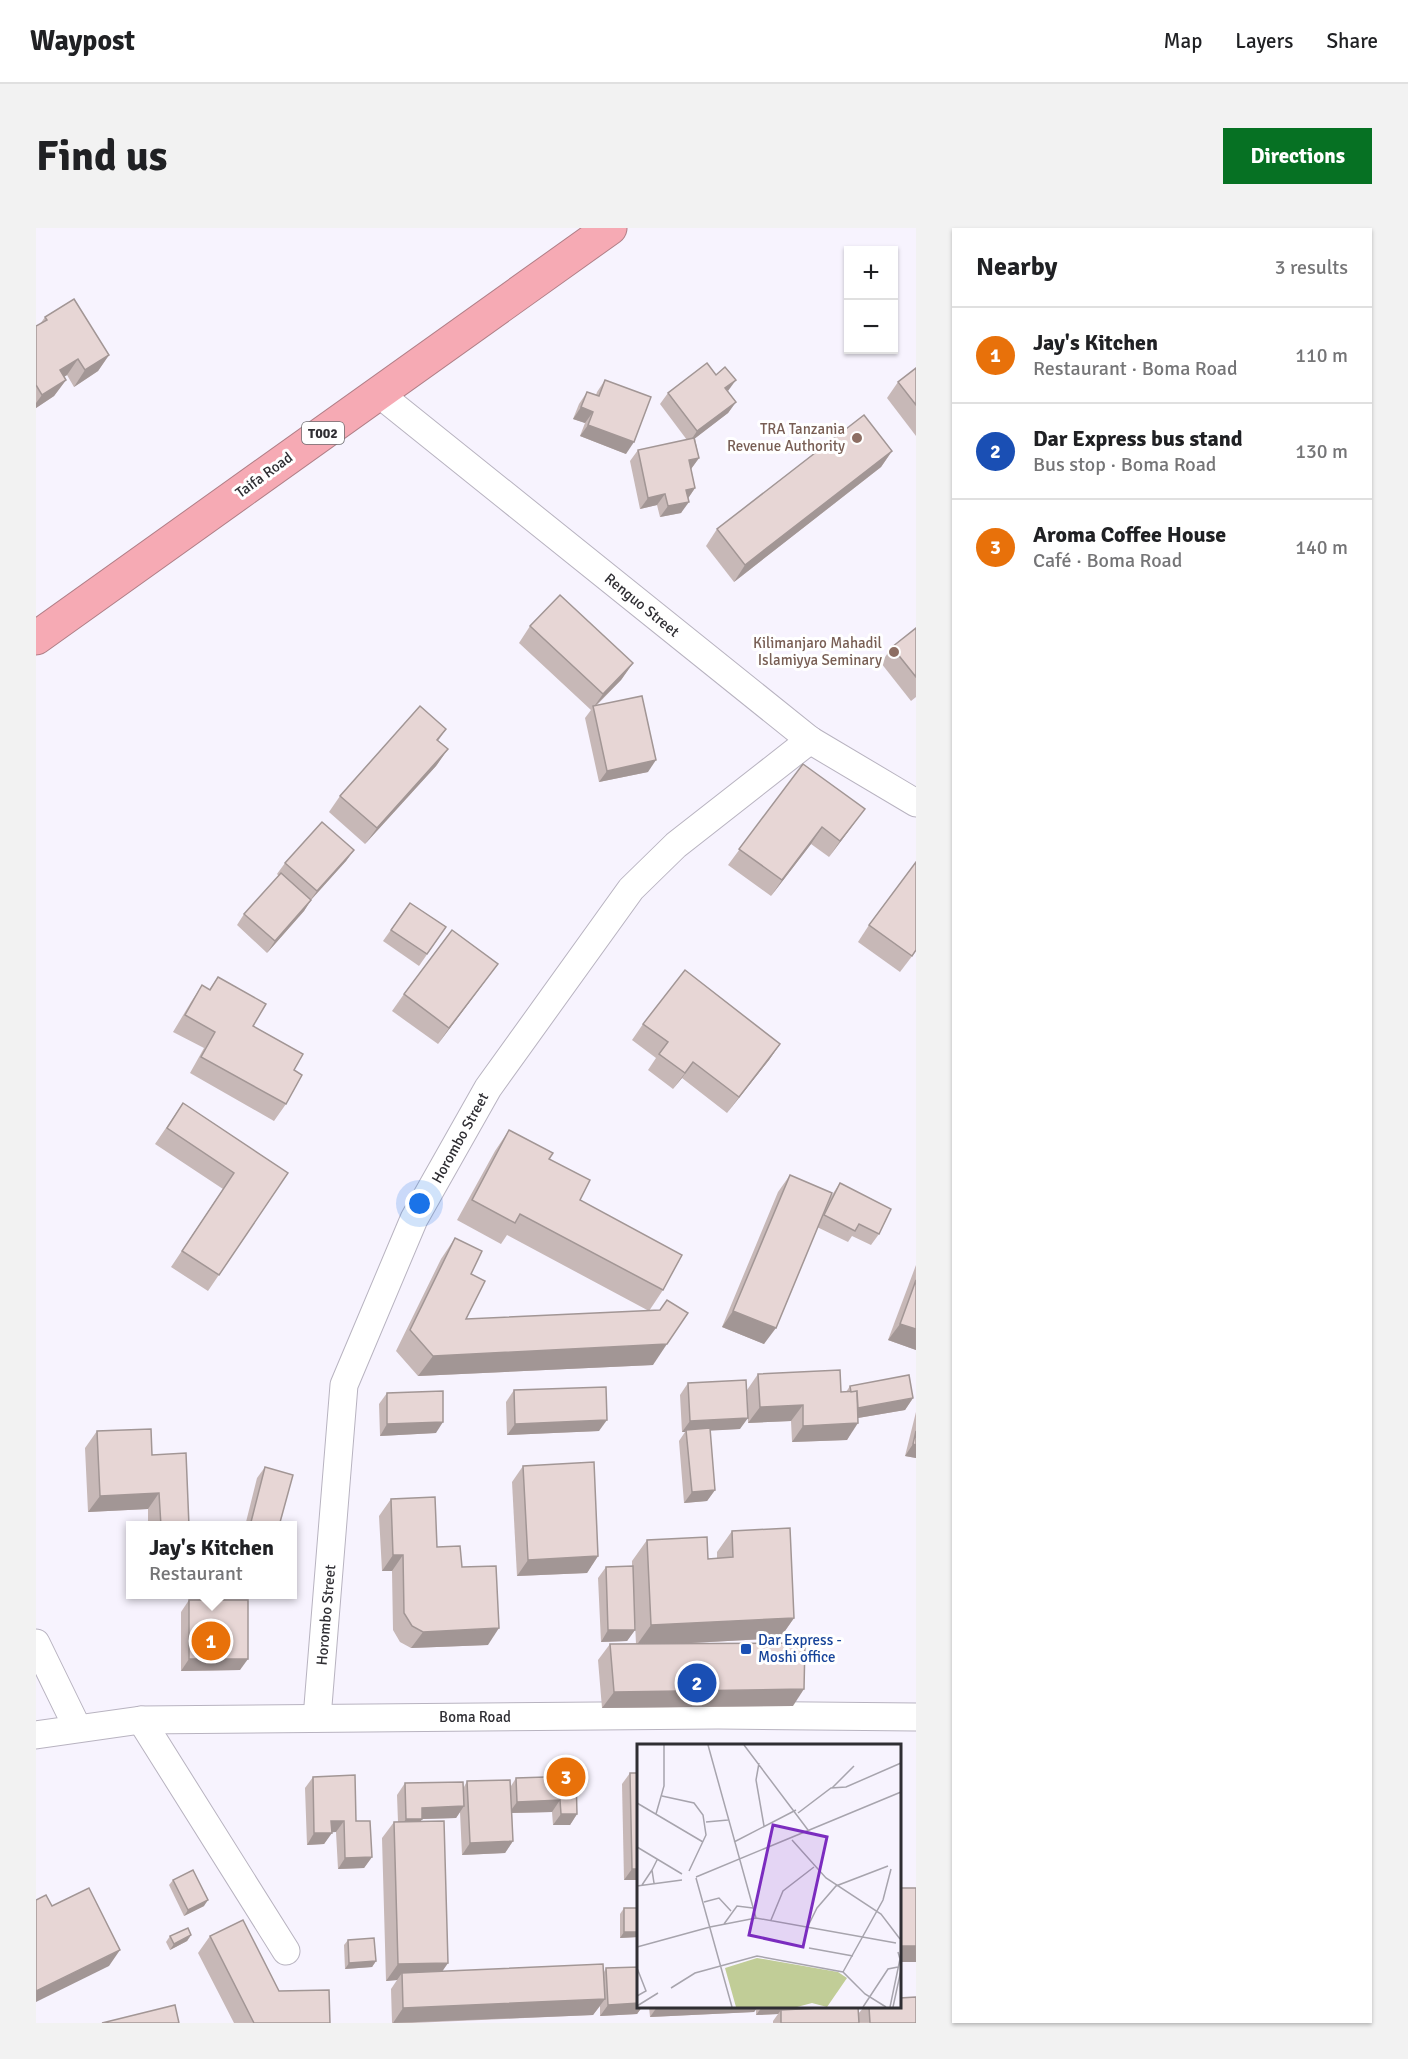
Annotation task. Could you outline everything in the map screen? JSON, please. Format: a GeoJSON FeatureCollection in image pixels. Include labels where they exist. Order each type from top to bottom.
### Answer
{"type":"FeatureCollection","features":[{"type":"Feature","properties":{"kind":"highway","name":"Taifa Road"},"geometry":{"type":"LineString","coordinates":[[36,638],[610,228]]}},
{"type":"Feature","properties":{"kind":"street","name":"Renguo Street"},"geometry":{"type":"LineString","coordinates":[[378,393],[810,740],[916,803]]}},
{"type":"Feature","properties":{"kind":"street","name":"Horombo Street"},"geometry":{"type":"LineString","coordinates":[[317,1718],[344,1385],[414,1219],[488,1088],[631,889],[676,846],[810,740]]}},
{"type":"Feature","properties":{"kind":"street"},"geometry":{"type":"LineString","coordinates":[[36,1643],[77,1727]]}},
{"type":"Feature","properties":{"kind":"street","name":"Boma Road"},"geometry":{"type":"LineString","coordinates":[[36,1735],[77,1727],[141,1720],[915,1711]]}},
{"type":"Feature","properties":{"kind":"street"},"geometry":{"type":"LineString","coordinates":[[141,1720],[286,1951]]}},
{"type":"Feature","properties":{"kind":"building"},"geometry":{"type":"Polygon","coordinates":[[[74,299],[109,355],[85,370],[78,359],[60,370],[66,380],[42,395],[36,385],[36,326],[47,320],[45,317],[74,299]]]}},
{"type":"Feature","properties":{"kind":"building"},"geometry":{"type":"Polygon","coordinates":[[[707,363],[716,375],[725,367],[736,380],[725,388],[736,402],[697,431],[668,393],[707,363]]]}},
{"type":"Feature","properties":{"kind":"building"},"geometry":{"type":"Polygon","coordinates":[[[916,368],[916,405],[898,382],[916,368]]]}},
{"type":"Feature","properties":{"kind":"building"},"geometry":{"type":"Polygon","coordinates":[[[605,380],[651,397],[634,442],[588,425],[593,412],[581,407],[587,392],[599,396],[605,380]]]}},
{"type":"Feature","properties":{"kind":"building","name":"TRA Tanzania Revenue Authority"},"geometry":{"type":"Polygon","coordinates":[[[864,415],[892,451],[745,565],[717,529],[864,415]]]}},
{"type":"Feature","properties":{"kind":"building"},"geometry":{"type":"Polygon","coordinates":[[[694,438],[699,458],[689,460],[695,488],[686,490],[689,502],[668,506],[665,494],[648,498],[638,450],[694,438]]]}},
{"type":"Feature","properties":{"kind":"building"},"geometry":{"type":"Polygon","coordinates":[[[560,595],[633,663],[603,694],[530,626],[560,595]]]}},
{"type":"Feature","properties":{"kind":"building"},"geometry":{"type":"Polygon","coordinates":[[[916,628],[916,677],[892,647],[916,628]]]}},
{"type":"Feature","properties":{"kind":"building"},"geometry":{"type":"Polygon","coordinates":[[[642,696],[656,760],[607,771],[593,706],[642,696]]]}},
{"type":"Feature","properties":{"kind":"building"},"geometry":{"type":"Polygon","coordinates":[[[420,706],[446,729],[437,740],[448,749],[377,828],[340,796],[420,706]]]}},
{"type":"Feature","properties":{"kind":"building"},"geometry":{"type":"Polygon","coordinates":[[[803,764],[865,809],[840,841],[822,827],[782,880],[739,849],[803,764]]]}},
{"type":"Feature","properties":{"kind":"building"},"geometry":{"type":"Polygon","coordinates":[[[322,822],[354,850],[317,891],[285,863],[322,822]]]}},
{"type":"Feature","properties":{"kind":"building"},"geometry":{"type":"Polygon","coordinates":[[[916,862],[916,950],[912,956],[869,925],[916,862]]]}},
{"type":"Feature","properties":{"kind":"building"},"geometry":{"type":"Polygon","coordinates":[[[281,873],[311,900],[275,941],[244,914],[281,873]]]}},
{"type":"Feature","properties":{"kind":"building"},"geometry":{"type":"Polygon","coordinates":[[[410,903],[446,927],[427,954],[391,930],[410,903]]]}},
{"type":"Feature","properties":{"kind":"building"},"geometry":{"type":"Polygon","coordinates":[[[452,930],[498,964],[449,1028],[404,994],[452,930]]]}},
{"type":"Feature","properties":{"kind":"building"},"geometry":{"type":"Polygon","coordinates":[[[685,970],[780,1044],[739,1097],[693,1062],[685,1073],[659,1054],[668,1042],[643,1024],[685,970]]]}},
{"type":"Feature","properties":{"kind":"building"},"geometry":{"type":"Polygon","coordinates":[[[218,977],[266,1004],[253,1026],[303,1054],[294,1070],[302,1075],[286,1104],[201,1057],[215,1032],[185,1015],[202,985],[210,990],[218,977]]]}},
{"type":"Feature","properties":{"kind":"building"},"geometry":{"type":"Polygon","coordinates":[[[183,1103],[288,1173],[219,1275],[182,1251],[234,1173],[167,1128],[183,1103]]]}},
{"type":"Feature","properties":{"kind":"building"},"geometry":{"type":"Polygon","coordinates":[[[509,1130],[553,1153],[549,1159],[590,1180],[580,1200],[682,1255],[663,1290],[520,1214],[515,1223],[472,1200],[509,1130]]]}},
{"type":"Feature","properties":{"kind":"building"},"geometry":{"type":"Polygon","coordinates":[[[790,1175],[832,1193],[776,1328],[733,1311],[790,1175]]]}},
{"type":"Feature","properties":{"kind":"building"},"geometry":{"type":"Polygon","coordinates":[[[840,1183],[891,1209],[879,1234],[859,1224],[855,1231],[824,1215],[840,1183]]]}},
{"type":"Feature","properties":{"kind":"building"},"geometry":{"type":"Polygon","coordinates":[[[455,1238],[482,1251],[471,1274],[485,1281],[466,1319],[660,1310],[667,1300],[688,1313],[667,1344],[433,1356],[410,1330],[455,1238]]]}},
{"type":"Feature","properties":{"kind":"building"},"geometry":{"type":"Polygon","coordinates":[[[916,1280],[916,1329],[900,1324],[916,1280]]]}},
{"type":"Feature","properties":{"kind":"building"},"geometry":{"type":"Polygon","coordinates":[[[840,1370],[841,1392],[857,1391],[858,1423],[803,1426],[803,1405],[760,1407],[758,1374],[840,1370]]]}},
{"type":"Feature","properties":{"kind":"building"},"geometry":{"type":"Polygon","coordinates":[[[909,1375],[913,1398],[858,1408],[857,1391],[851,1392],[850,1386],[909,1375]]]}},
{"type":"Feature","properties":{"kind":"building"},"geometry":{"type":"Polygon","coordinates":[[[746,1380],[748,1418],[690,1421],[688,1383],[746,1380]]]}},
{"type":"Feature","properties":{"kind":"building"},"geometry":{"type":"Polygon","coordinates":[[[606,1387],[607,1420],[515,1424],[514,1390],[606,1387]]]}},
{"type":"Feature","properties":{"kind":"building"},"geometry":{"type":"Polygon","coordinates":[[[443,1391],[443,1422],[387,1424],[387,1393],[443,1391]]]}},
{"type":"Feature","properties":{"kind":"building"},"geometry":{"type":"Polygon","coordinates":[[[710,1428],[715,1490],[692,1492],[686,1430],[710,1428]]]}},
{"type":"Feature","properties":{"kind":"building"},"geometry":{"type":"Polygon","coordinates":[[[151,1429],[152,1455],[186,1453],[189,1521],[161,1521],[159,1493],[100,1496],[97,1431],[151,1429]]]}},
{"type":"Feature","properties":{"kind":"building"},"geometry":{"type":"Polygon","coordinates":[[[594,1462],[598,1556],[528,1560],[523,1466],[594,1462]]]}},
{"type":"Feature","properties":{"kind":"building"},"geometry":{"type":"Polygon","coordinates":[[[265,1467],[293,1475],[280,1521],[251,1521],[265,1467]]]}},
{"type":"Feature","properties":{"kind":"building"},"geometry":{"type":"Polygon","coordinates":[[[435,1497],[437,1547],[460,1546],[462,1567],[496,1566],[499,1628],[423,1632],[412,1626],[404,1613],[403,1555],[393,1555],[391,1499],[435,1497]]]}},
{"type":"Feature","properties":{"kind":"building"},"geometry":{"type":"Polygon","coordinates":[[[790,1528],[794,1618],[651,1625],[647,1540],[707,1537],[708,1559],[733,1557],[732,1531],[790,1528]]]}},
{"type":"Feature","properties":{"kind":"building"},"geometry":{"type":"Polygon","coordinates":[[[633,1566],[635,1630],[608,1630],[606,1567],[633,1566]]]}},
{"type":"Feature","properties":{"kind":"building"},"geometry":{"type":"Polygon","coordinates":[[[189,1600],[248,1600],[248,1659],[189,1659],[189,1600]]]}},
{"type":"Feature","properties":{"kind":"building"},"geometry":{"type":"Polygon","coordinates":[[[805,1643],[804,1689],[614,1692],[610,1644],[805,1643]]]}},
{"type":"Feature","properties":{"kind":"building"},"geometry":{"type":"Polygon","coordinates":[[[630,1773],[637,1773],[637,1869],[632,1869],[630,1773]]]}},
{"type":"Feature","properties":{"kind":"building"},"geometry":{"type":"Polygon","coordinates":[[[355,1775],[356,1821],[370,1821],[372,1857],[345,1858],[344,1821],[331,1821],[332,1833],[314,1833],[313,1777],[355,1775]]]}},
{"type":"Feature","properties":{"kind":"building"},"geometry":{"type":"Polygon","coordinates":[[[576,1776],[577,1814],[561,1814],[560,1800],[517,1802],[516,1778],[576,1776]]]}},
{"type":"Feature","properties":{"kind":"building"},"geometry":{"type":"Polygon","coordinates":[[[510,1780],[513,1841],[470,1843],[467,1781],[510,1780]]]}},
{"type":"Feature","properties":{"kind":"building"},"geometry":{"type":"Polygon","coordinates":[[[463,1782],[464,1806],[422,1808],[422,1819],[406,1819],[405,1783],[463,1782]]]}},
{"type":"Feature","properties":{"kind":"building"},"geometry":{"type":"Polygon","coordinates":[[[444,1821],[448,1963],[398,1964],[394,1822],[444,1821]]]}},
{"type":"Feature","properties":{"kind":"building"},"geometry":{"type":"Polygon","coordinates":[[[193,1870],[208,1900],[188,1910],[173,1880],[193,1870]]]}},
{"type":"Feature","properties":{"kind":"building"},"geometry":{"type":"Polygon","coordinates":[[[89,1888],[120,1950],[36,1991],[36,1900],[46,1895],[52,1906],[89,1888]]]}},
{"type":"Feature","properties":{"kind":"building"},"geometry":{"type":"Polygon","coordinates":[[[901,1888],[916,1888],[916,1946],[901,1946],[901,1888]]]}},
{"type":"Feature","properties":{"kind":"building"},"geometry":{"type":"Polygon","coordinates":[[[624,1908],[637,1908],[637,1932],[624,1932],[624,1908]]]}},
{"type":"Feature","properties":{"kind":"building"},"geometry":{"type":"Polygon","coordinates":[[[243,1920],[279,1991],[329,1990],[330,2023],[254,2023],[210,1936],[243,1920]]]}},
{"type":"Feature","properties":{"kind":"building"},"geometry":{"type":"Polygon","coordinates":[[[188,1928],[191,1935],[174,1944],[170,1936],[188,1928]]]}},
{"type":"Feature","properties":{"kind":"building"},"geometry":{"type":"Polygon","coordinates":[[[374,1938],[376,1961],[349,1963],[348,1940],[374,1938]]]}},
{"type":"Feature","properties":{"kind":"building"},"geometry":{"type":"Polygon","coordinates":[[[603,1964],[605,1999],[403,2008],[402,1973],[603,1964]]]}},
{"type":"Feature","properties":{"kind":"building"},"geometry":{"type":"Polygon","coordinates":[[[637,1967],[637,2003],[608,2005],[606,1968],[637,1967]]]}},
{"type":"Feature","properties":{"kind":"building"},"geometry":{"type":"Polygon","coordinates":[[[916,1997],[916,2023],[870,2023],[869,2008],[901,2008],[901,1998],[916,1997]]]}},
{"type":"Feature","properties":{"kind":"building"},"geometry":{"type":"Polygon","coordinates":[[[175,2005],[179,2023],[102,2023],[175,2005]]]}},
{"type":"Feature","properties":{"kind":"building"},"geometry":{"type":"Polygon","coordinates":[[[858,2008],[859,2023],[781,2023],[781,2010],[858,2008]]]}},
{"type":"Feature","properties":{"kind":"place","name":"TRA Tanzania Revenue Authority"},"geometry":{"type":"Point","coordinates":[857,438]}},
{"type":"Feature","properties":{"kind":"place","name":"Kilimanjaro Mahadil Islamiyya Seminary"},"geometry":{"type":"Point","coordinates":[894,652]}},
{"type":"Feature","properties":{"kind":"place","name":"Jay's Kitchen"},"geometry":{"type":"Point","coordinates":[211,1641]}},
{"type":"Feature","properties":{"kind":"place","name":"Dar Express - Moshi office"},"geometry":{"type":"Point","coordinates":[746,1649]}},
{"type":"Feature","properties":{"kind":"place","name":"Dar Express bus stand"},"geometry":{"type":"Point","coordinates":[697,1683]}},
{"type":"Feature","properties":{"kind":"place","name":"Aroma Coffee House"},"geometry":{"type":"Point","coordinates":[566,1777]}}]}
